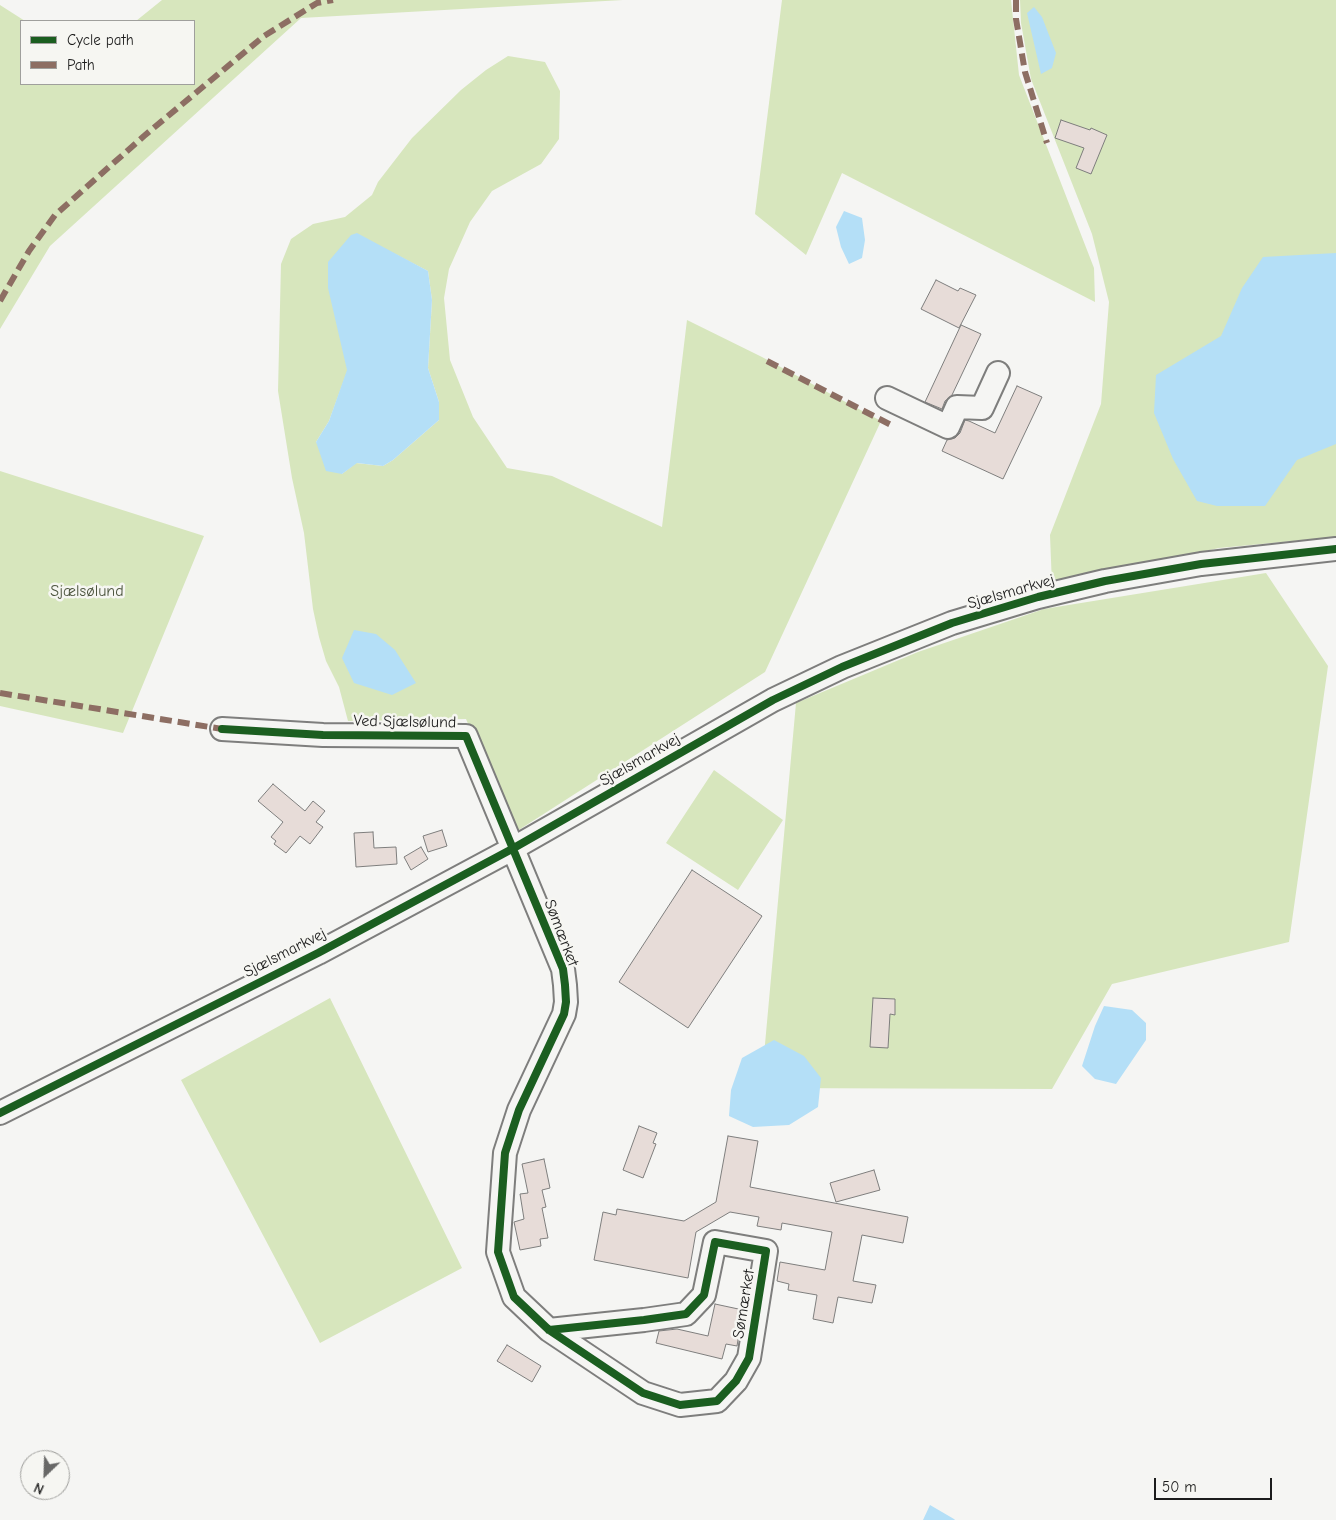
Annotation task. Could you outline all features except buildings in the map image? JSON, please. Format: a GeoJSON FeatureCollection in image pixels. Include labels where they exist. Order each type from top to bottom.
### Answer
{"type":"FeatureCollection","features":[{"type":"Feature","properties":{"kind":"street"},"geometry":{"type":"LineString","coordinates":[[887,398],[948,427],[957,407],[982,408],[998,373]]}},
{"type":"Feature","properties":{"kind":"street","name":"Sjælsmarkvej"},"geometry":{"type":"LineString","coordinates":[[0,1113],[318,953],[512,849],[772,700],[842,667],[952,623],[1038,597],[1105,581],[1202,564],[1336,549]]}},
{"type":"Feature","properties":{"kind":"street","name":"Ved Sjælsølund"},"geometry":{"type":"LineString","coordinates":[[222,729],[323,735],[466,736],[512,849]]}},
{"type":"Feature","properties":{"kind":"street","name":"Sømærket"},"geometry":{"type":"LineString","coordinates":[[512,849],[562,970],[566,1002],[564,1014],[519,1110],[505,1153],[498,1252],[514,1297],[549,1330],[643,1393],[680,1405],[717,1401],[736,1381],[749,1358],[766,1251],[715,1242],[704,1295],[686,1314],[549,1330]]}},
{"type":"Feature","properties":{"kind":"green space"},"geometry":{"type":"Polygon","coordinates":[[[162,0],[623,0],[301,18],[50,246],[0,329],[0,5],[23,20],[20,20],[20,85],[195,85],[195,20],[137,20],[162,0]]]}},
{"type":"Feature","properties":{"kind":"green space"},"geometry":{"type":"Polygon","coordinates":[[[782,0],[1011,0],[1019,75],[1094,268],[1095,302],[842,173],[806,255],[755,214],[782,0]]]}},
{"type":"Feature","properties":{"kind":"green space"},"geometry":{"type":"Polygon","coordinates":[[[1020,0],[1336,0],[1336,537],[1219,548],[1052,585],[1050,535],[1101,404],[1109,302],[1092,234],[1031,79],[1021,23],[1020,0]]]}},
{"type":"Feature","properties":{"kind":"green space"},"geometry":{"type":"Polygon","coordinates":[[[508,56],[545,62],[560,91],[559,139],[541,164],[492,191],[470,222],[449,269],[444,298],[450,360],[473,417],[507,468],[552,476],[662,527],[687,320],[762,357],[881,421],[765,672],[514,833],[466,719],[348,721],[339,687],[326,661],[313,609],[304,533],[292,478],[278,391],[281,264],[291,239],[313,224],[345,217],[372,195],[378,182],[412,138],[461,90],[486,70],[508,56]],[[391,252],[329,421],[316,442],[342,474],[356,463],[383,466],[393,460],[439,420],[439,402],[428,368],[432,300],[428,271],[391,252]]]}},
{"type":"Feature","properties":{"kind":"green space","name":"Sjælsølund"},"geometry":{"type":"Polygon","coordinates":[[[0,471],[204,536],[123,733],[0,706],[0,471]]]}},
{"type":"Feature","properties":{"kind":"green space"},"geometry":{"type":"Polygon","coordinates":[[[1266,573],[1328,666],[1289,942],[1112,984],[1052,1089],[761,1088],[796,703],[918,652],[1044,609],[1266,573]]]}},
{"type":"Feature","properties":{"kind":"green space"},"geometry":{"type":"Polygon","coordinates":[[[714,770],[783,820],[738,890],[666,843],[714,770]]]}},
{"type":"Feature","properties":{"kind":"green space"},"geometry":{"type":"Polygon","coordinates":[[[330,998],[462,1268],[320,1343],[181,1080],[330,998]]]}},
{"type":"Feature","properties":{"kind":"water"},"geometry":{"type":"Polygon","coordinates":[[[1034,7],[1042,17],[1056,53],[1052,68],[1041,74],[1027,13],[1034,7]]]}},
{"type":"Feature","properties":{"kind":"water"},"geometry":{"type":"Polygon","coordinates":[[[844,211],[862,218],[865,240],[862,258],[849,264],[841,247],[836,227],[844,211]]]}},
{"type":"Feature","properties":{"kind":"water"},"geometry":{"type":"Polygon","coordinates":[[[357,233],[428,271],[432,300],[428,368],[439,402],[439,420],[393,460],[383,466],[357,463],[342,474],[326,471],[316,442],[329,421],[347,370],[328,288],[328,262],[351,235],[357,233]]]}},
{"type":"Feature","properties":{"kind":"water"},"geometry":{"type":"Polygon","coordinates":[[[1336,253],[1336,444],[1297,460],[1265,506],[1217,506],[1197,501],[1173,459],[1154,413],[1156,375],[1221,336],[1242,288],[1263,257],[1336,253]]]}},
{"type":"Feature","properties":{"kind":"water"},"geometry":{"type":"Polygon","coordinates":[[[354,630],[376,634],[395,650],[416,683],[392,695],[354,683],[342,658],[354,630]]]}},
{"type":"Feature","properties":{"kind":"water"},"geometry":{"type":"Polygon","coordinates":[[[1104,1006],[1132,1010],[1146,1023],[1146,1040],[1116,1084],[1095,1079],[1082,1066],[1095,1026],[1104,1006]]]}},
{"type":"Feature","properties":{"kind":"water"},"geometry":{"type":"Polygon","coordinates":[[[774,1040],[804,1056],[821,1078],[818,1107],[789,1125],[753,1127],[729,1116],[731,1090],[742,1058],[774,1040]]]}},
{"type":"Feature","properties":{"kind":"water"},"geometry":{"type":"Polygon","coordinates":[[[930,1505],[954,1519],[955,1520],[923,1520],[930,1505]]]}},
{"type":"Feature","properties":{"kind":"marked path"},"geometry":{"type":"LineString","coordinates":[[0,301],[29,251],[55,215],[144,136],[264,36],[317,3],[333,0]]}},
{"type":"Feature","properties":{"kind":"marked path"},"geometry":{"type":"LineString","coordinates":[[1016,0],[1016,19],[1025,72],[1047,143]]}},
{"type":"Feature","properties":{"kind":"marked path"},"geometry":{"type":"LineString","coordinates":[[767,361],[893,426]]}},
{"type":"Feature","properties":{"kind":"marked path"},"geometry":{"type":"LineString","coordinates":[[0,693],[222,729]]}},
{"type":"Feature","properties":{"kind":"cycle path"},"geometry":{"type":"LineString","coordinates":[[0,1113],[318,953],[512,849],[773,700],[842,667],[952,623],[1038,597],[1105,581],[1201,564],[1336,549]]}},
{"type":"Feature","properties":{"kind":"cycle path"},"geometry":{"type":"LineString","coordinates":[[222,729],[323,735],[466,736],[563,969],[565,985],[566,1002],[564,1014],[519,1110],[505,1153],[498,1252],[514,1297],[549,1330],[643,1393],[680,1405],[717,1401],[736,1381],[749,1358],[766,1251],[715,1242],[704,1295],[686,1314],[549,1330]]}}]}
